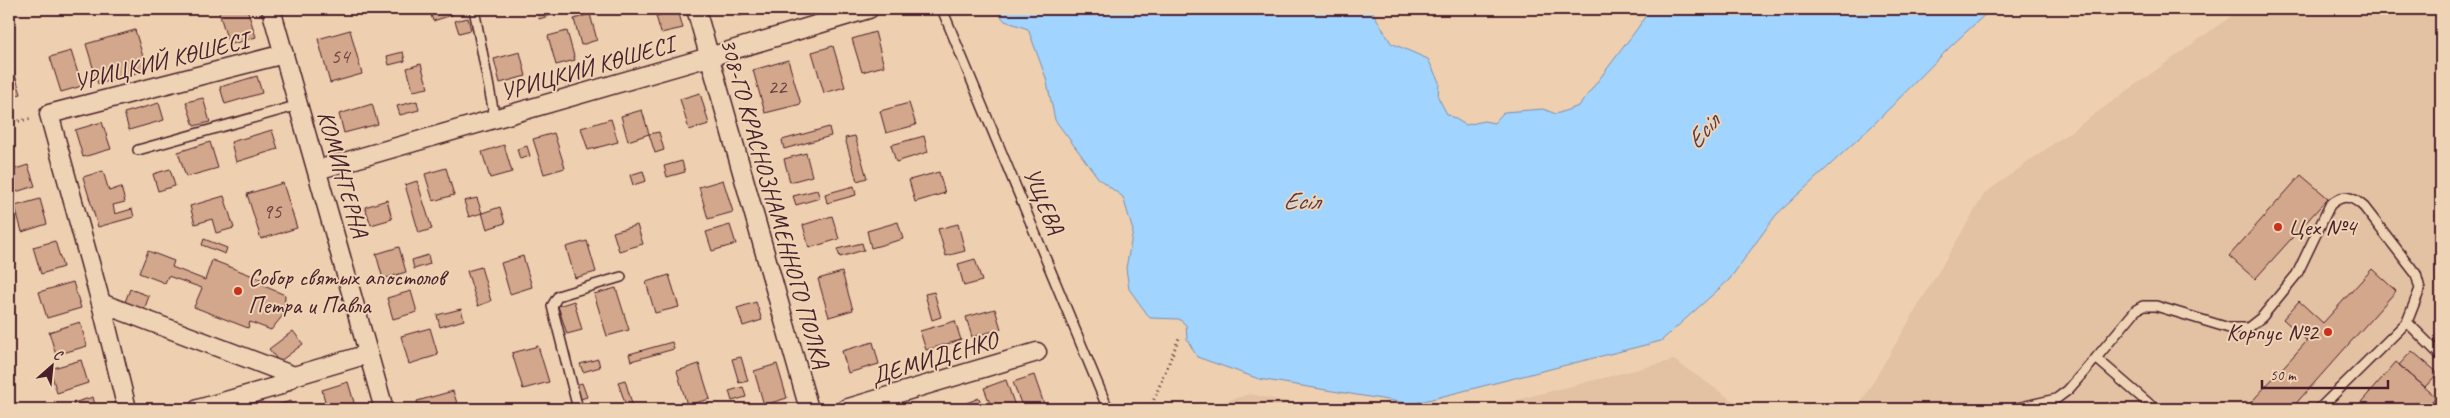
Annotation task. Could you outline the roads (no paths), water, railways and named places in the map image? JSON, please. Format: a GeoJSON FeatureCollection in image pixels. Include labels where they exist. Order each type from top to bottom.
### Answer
{"type":"FeatureCollection","features":[{"type":"Feature","properties":{"kind":"street","name":"КОМИНТЕРНА"},"geometry":{"type":"LineString","coordinates":[[271,9],[384,409]]}},
{"type":"Feature","properties":{"kind":"street","name":"308-ГО КРАСНОЗНАМЕННОГО ПОЛКА"},"geometry":{"type":"LineString","coordinates":[[696,9],[809,409]]}},
{"type":"Feature","properties":{"kind":"street","name":"УРИЦКИЙ КӨШЕСІ"},"geometry":{"type":"LineString","coordinates":[[317,170],[869,9]]}},
{"type":"Feature","properties":{"kind":"street","name":"УРИЦКИЙ КӨШЕСІ"},"geometry":{"type":"LineString","coordinates":[[101,303],[49,114],[284,54]]}},
{"type":"Feature","properties":{"kind":"street"},"geometry":{"type":"LineString","coordinates":[[101,303],[294,376]]}},
{"type":"Feature","properties":{"kind":"street"},"geometry":{"type":"LineString","coordinates":[[101,303],[127,409]]}},
{"type":"Feature","properties":{"kind":"street","name":"ДЕМИДЕНКО"},"geometry":{"type":"LineString","coordinates":[[845,409],[1037,352]]}},
{"type":"Feature","properties":{"kind":"street"},"geometry":{"type":"LineString","coordinates":[[198,409],[278,386],[294,376],[368,354]]}},
{"type":"Feature","properties":{"kind":"lane"},"geometry":{"type":"LineString","coordinates":[[474,9],[495,119]]}},
{"type":"Feature","properties":{"kind":"lane","name":"УЩЕВА"},"geometry":{"type":"LineString","coordinates":[[942,9],[1108,409]]}},
{"type":"Feature","properties":{"kind":"lane"},"geometry":{"type":"LineString","coordinates":[[138,150],[299,105]]}},
{"type":"Feature","properties":{"kind":"lane"},"geometry":{"type":"LineString","coordinates":[[2013,409],[2056,399],[2068,390],[2136,310],[2143,306],[2156,306],[2230,328],[2248,328],[2262,317],[2297,274],[2330,205],[2338,198],[2347,196],[2356,199],[2364,207],[2416,274],[2420,289],[2406,322],[2319,409]]}},
{"type":"Feature","properties":{"kind":"lane"},"geometry":{"type":"LineString","coordinates":[[578,409],[552,306],[558,296],[621,277]]}},
{"type":"Feature","properties":{"kind":"lane"},"geometry":{"type":"LineString","coordinates":[[2406,322],[2441,356]]}},
{"type":"Feature","properties":{"kind":"lane"},"geometry":{"type":"LineString","coordinates":[[2096,358],[2155,409]]}},
{"type":"Feature","properties":{"kind":"lane"},"geometry":{"type":"LineString","coordinates":[[2433,409],[2441,399]]}},
{"type":"Feature","properties":{"kind":"water","name":"Есіл"},"geometry":{"type":"Polygon","coordinates":[[[994,9],[1371,9],[1391,43],[1428,59],[1439,82],[1438,97],[1447,114],[1466,125],[1484,121],[1494,123],[1504,112],[1543,109],[1556,114],[1579,106],[1650,9],[1991,9],[1952,45],[1871,127],[1776,215],[1729,280],[1661,341],[1412,404],[1259,379],[1197,357],[1187,339],[1186,325],[1179,319],[1150,318],[1129,289],[1126,268],[1133,231],[1123,197],[1099,179],[1055,120],[1046,78],[1028,29],[1005,21],[994,9]]]}},
{"type":"Feature","properties":{"kind":"place","name":"Цех №4"},"geometry":{"type":"Point","coordinates":[2278,227]}},
{"type":"Feature","properties":{"kind":"place","name":"Собор святых апостолов Петра и Павла"},"geometry":{"type":"Point","coordinates":[238,291]}},
{"type":"Feature","properties":{"kind":"place","name":"Корпус №2"},"geometry":{"type":"Point","coordinates":[2328,332]}}]}
